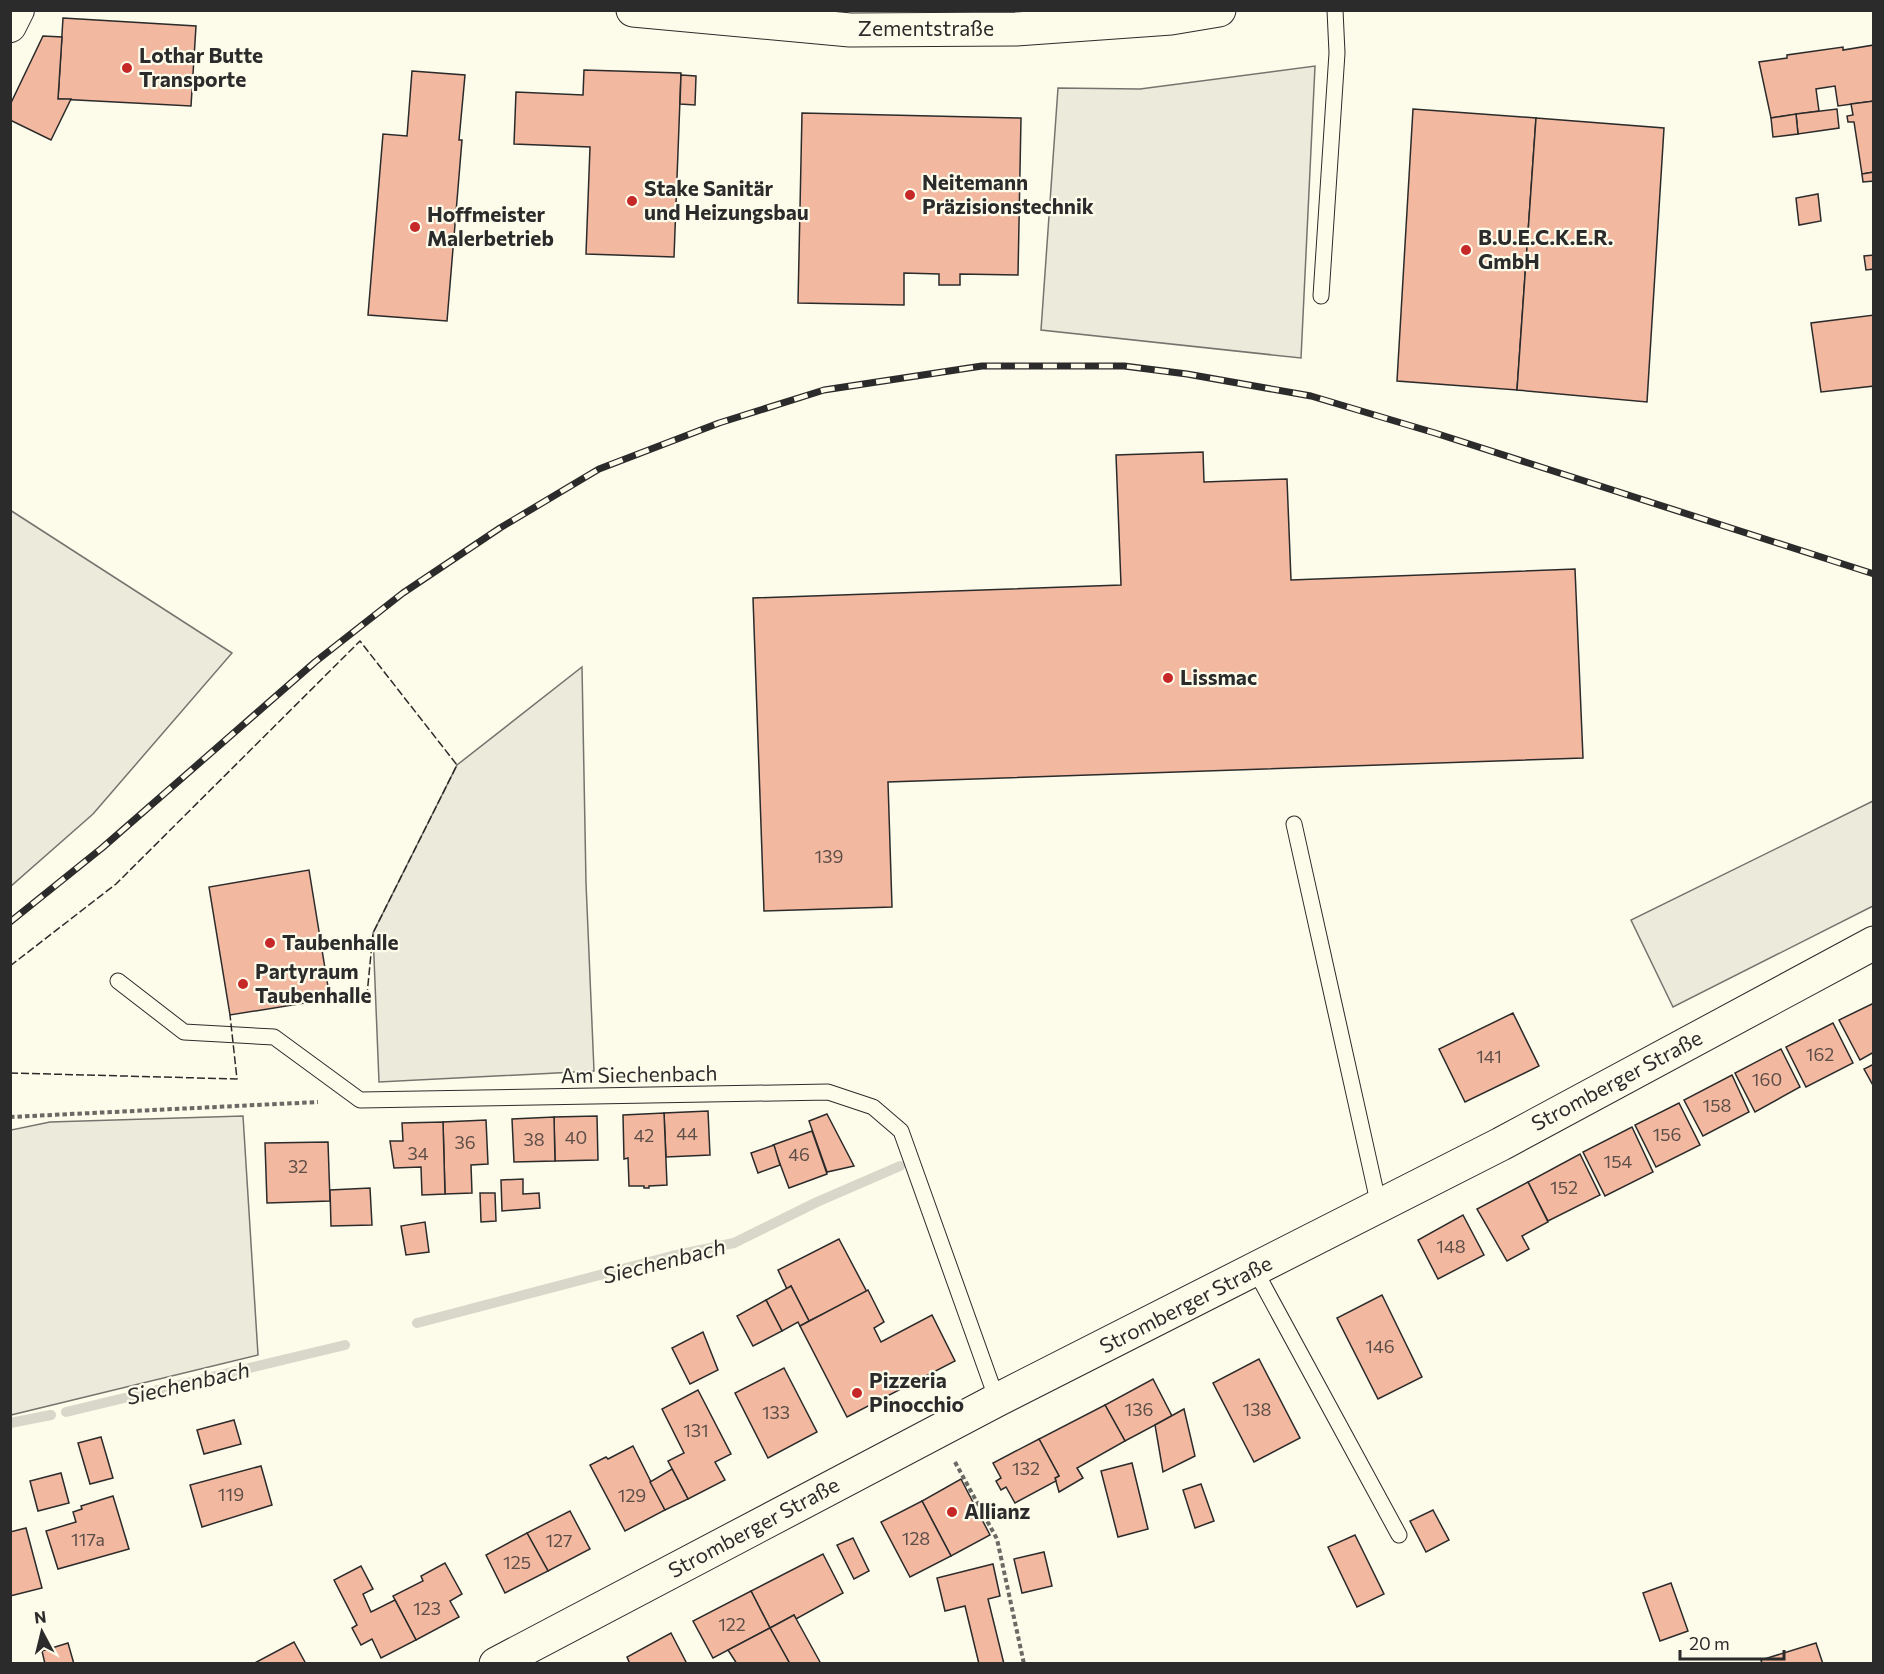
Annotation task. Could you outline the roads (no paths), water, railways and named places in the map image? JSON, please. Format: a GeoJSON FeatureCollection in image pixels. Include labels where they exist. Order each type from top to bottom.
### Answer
{"type":"FeatureCollection","features":[{"type":"Feature","properties":{"kind":"main road","name":"Zementstraße"},"geometry":{"type":"LineString","coordinates":[[633,10],[850,30],[874,30],[1016,29],[1171,18],[1219,10]]}},
{"type":"Feature","properties":{"kind":"main road","name":"Stromberger Straße"},"geometry":{"type":"LineString","coordinates":[[496,1664],[997,1400],[1501,1144],[1874,943]]}},
{"type":"Feature","properties":{"kind":"street"},"geometry":{"type":"LineString","coordinates":[[10,26],[18,10]]}},
{"type":"Feature","properties":{"kind":"lane"},"geometry":{"type":"LineString","coordinates":[[1321,296],[1336,53],[1335,10]]}},
{"type":"Feature","properties":{"kind":"lane"},"geometry":{"type":"LineString","coordinates":[[1294,824],[1379,1206]]}},
{"type":"Feature","properties":{"kind":"lane","name":"Am Siechenbach"},"geometry":{"type":"LineString","coordinates":[[118,981],[184,1032],[274,1037],[360,1100],[828,1092],[873,1107],[901,1131],[997,1400]]}},
{"type":"Feature","properties":{"kind":"lane"},"geometry":{"type":"LineString","coordinates":[[1255,1270],[1400,1535]]}},
{"type":"Feature","properties":{"kind":"waterway","name":"Siechenbach"},"geometry":{"type":"LineString","coordinates":[[417,1323],[672,1256],[734,1243],[817,1202],[900,1166]]}},
{"type":"Feature","properties":{"kind":"waterway","name":"Siechenbach"},"geometry":{"type":"LineString","coordinates":[[66,1412],[345,1345]]}},
{"type":"Feature","properties":{"kind":"waterway","name":"Siechenbach"},"geometry":{"type":"LineString","coordinates":[[10,1423],[51,1415]]}},
{"type":"Feature","properties":{"kind":"railway"},"geometry":{"type":"LineString","coordinates":[[10,922],[102,848],[315,662],[403,593],[500,528],[599,469],[719,423],[824,390],[982,366],[1124,366],[1187,374],[1311,396],[1435,433],[1874,574]]}},
{"type":"Feature","properties":{"kind":"place","name":"Lothar Butte Transporte"},"geometry":{"type":"Point","coordinates":[127,68]}},
{"type":"Feature","properties":{"kind":"place","name":"Neitemann Präzisionstechnik"},"geometry":{"type":"Point","coordinates":[910,195]}},
{"type":"Feature","properties":{"kind":"place","name":"Stake Sanitär und Heizungsbau"},"geometry":{"type":"Point","coordinates":[632,201]}},
{"type":"Feature","properties":{"kind":"place","name":"Hoffmeister Malerbetrieb"},"geometry":{"type":"Point","coordinates":[415,227]}},
{"type":"Feature","properties":{"kind":"place","name":"B.U.E.C.K.E.R. GmbH"},"geometry":{"type":"Point","coordinates":[1466,250]}},
{"type":"Feature","properties":{"kind":"place","name":"Lissmac"},"geometry":{"type":"Point","coordinates":[1168,678]}},
{"type":"Feature","properties":{"kind":"place","name":"Taubenhalle"},"geometry":{"type":"Point","coordinates":[270,943]}},
{"type":"Feature","properties":{"kind":"place","name":"Partyraum Taubenhalle"},"geometry":{"type":"Point","coordinates":[243,984]}},
{"type":"Feature","properties":{"kind":"place","name":"Pizzeria Pinocchio"},"geometry":{"type":"Point","coordinates":[857,1393]}},
{"type":"Feature","properties":{"kind":"place","name":"Allianz"},"geometry":{"type":"Point","coordinates":[952,1512]}}]}
